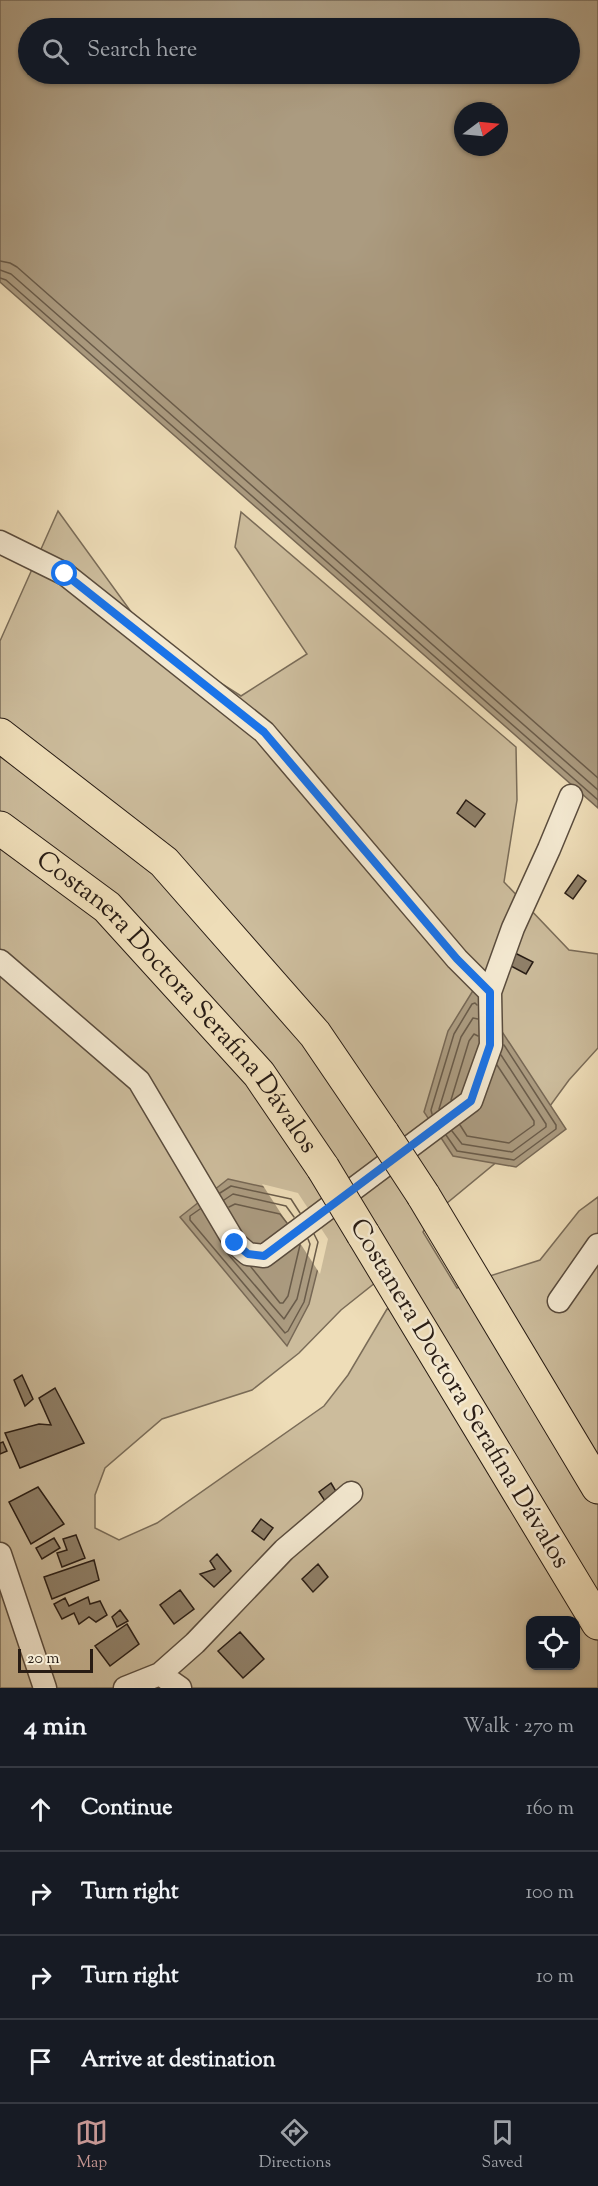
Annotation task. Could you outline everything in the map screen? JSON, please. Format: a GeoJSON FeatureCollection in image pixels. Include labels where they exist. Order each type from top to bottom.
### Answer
{"type":"FeatureCollection","features":[{"type":"Feature","properties":{"kind":"highway"},"geometry":{"type":"LineString","coordinates":[[0,735],[164,862],[315,1034],[423,1195],[598,1486]]}},
{"type":"Feature","properties":{"kind":"highway","name":"Costanera Doctora Serafina Dávalos"},"geometry":{"type":"LineString","coordinates":[[0,828],[107,907],[259,1074],[323,1168],[598,1623]]}},
{"type":"Feature","properties":{"kind":"street"},"geometry":{"type":"LineString","coordinates":[[0,542],[65,574],[264,732],[457,959],[490,992]]}},
{"type":"Feature","properties":{"kind":"street"},"geometry":{"type":"LineString","coordinates":[[0,961],[139,1081],[235,1243],[248,1254],[264,1256],[471,1101],[490,1045],[490,992],[513,928],[571,796]]}},
{"type":"Feature","properties":{"kind":"street"},"geometry":{"type":"LineString","coordinates":[[560,1301],[598,1245]]}},
{"type":"Feature","properties":{"kind":"street"},"geometry":{"type":"LineString","coordinates":[[125,1688],[160,1674],[195,1643],[284,1550],[351,1493]]}},
{"type":"Feature","properties":{"kind":"street"},"geometry":{"type":"LineString","coordinates":[[0,1554],[45,1688]]}},
{"type":"Feature","properties":{"kind":"street"},"geometry":{"type":"LineString","coordinates":[[160,1674],[180,1688]]}},
{"type":"Feature","properties":{"kind":"shaded area"},"geometry":{"type":"Polygon","coordinates":[[[58,511],[150,638],[241,696],[307,654],[235,547],[241,512],[516,747],[517,800],[504,882],[569,950],[598,954],[598,1048],[569,1080],[528,1136],[435,1213],[423,1232],[457,1288],[540,1260],[579,1211],[598,1197],[598,1688],[0,1688],[0,641],[58,511]],[[395,1267],[341,1310],[299,1353],[252,1390],[162,1419],[105,1468],[95,1495],[95,1528],[119,1540],[157,1523],[324,1406],[348,1375],[387,1309],[408,1315],[395,1267]]]}},
{"type":"Feature","properties":{"kind":"water"},"geometry":{"type":"Polygon","coordinates":[[[0,0],[598,0],[598,808],[0,282],[0,0]]]}},
{"type":"Feature","properties":{"kind":"water"},"geometry":{"type":"Polygon","coordinates":[[[474,989],[566,1129],[516,1167],[453,1156],[424,1112],[448,1031],[474,989]]]}},
{"type":"Feature","properties":{"kind":"water"},"geometry":{"type":"Polygon","coordinates":[[[228,1179],[296,1194],[325,1240],[309,1304],[287,1346],[180,1217],[228,1179]]]}},
{"type":"Feature","properties":{"kind":"pier"},"geometry":{"type":"Polygon","coordinates":[[[262,1184],[298,1193],[328,1239],[320,1274],[262,1184]]]}},
{"type":"Feature","properties":{"kind":"building"},"geometry":{"type":"Polygon","coordinates":[[[466,800],[485,814],[475,827],[457,813],[466,800]]]}},
{"type":"Feature","properties":{"kind":"building"},"geometry":{"type":"Polygon","coordinates":[[[578,875],[586,881],[573,899],[565,893],[578,875]]]}},
{"type":"Feature","properties":{"kind":"building"},"geometry":{"type":"Polygon","coordinates":[[[515,953],[533,962],[526,974],[509,965],[515,953]]]}},
{"type":"Feature","properties":{"kind":"building"},"geometry":{"type":"Polygon","coordinates":[[[22,1375],[33,1399],[25,1406],[14,1380],[22,1375]]]}},
{"type":"Feature","properties":{"kind":"building"},"geometry":{"type":"Polygon","coordinates":[[[55,1388],[84,1443],[20,1468],[5,1433],[39,1424],[51,1425],[39,1398],[55,1388]]]}},
{"type":"Feature","properties":{"kind":"building"},"geometry":{"type":"Polygon","coordinates":[[[3,1442],[7,1451],[0,1454],[0,1443],[3,1442]]]}},
{"type":"Feature","properties":{"kind":"building"},"geometry":{"type":"Polygon","coordinates":[[[331,1483],[337,1493],[325,1501],[319,1492],[331,1483]]]}},
{"type":"Feature","properties":{"kind":"building"},"geometry":{"type":"Polygon","coordinates":[[[38,1487],[64,1524],[31,1544],[9,1502],[38,1487]]]}},
{"type":"Feature","properties":{"kind":"building"},"geometry":{"type":"Polygon","coordinates":[[[261,1519],[273,1528],[264,1540],[252,1531],[261,1519]]]}},
{"type":"Feature","properties":{"kind":"building"},"geometry":{"type":"Polygon","coordinates":[[[76,1535],[85,1558],[62,1567],[57,1553],[67,1550],[63,1539],[76,1535]]]}},
{"type":"Feature","properties":{"kind":"building"},"geometry":{"type":"Polygon","coordinates":[[[54,1538],[60,1548],[42,1559],[36,1548],[54,1538]]]}},
{"type":"Feature","properties":{"kind":"building"},"geometry":{"type":"Polygon","coordinates":[[[217,1554],[231,1571],[214,1587],[200,1574],[215,1569],[210,1561],[217,1554]]]}},
{"type":"Feature","properties":{"kind":"building"},"geometry":{"type":"Polygon","coordinates":[[[94,1560],[99,1580],[52,1599],[44,1577],[94,1560]]]}},
{"type":"Feature","properties":{"kind":"building"},"geometry":{"type":"Polygon","coordinates":[[[318,1564],[328,1577],[313,1592],[302,1579],[318,1564]]]}},
{"type":"Feature","properties":{"kind":"building"},"geometry":{"type":"Polygon","coordinates":[[[180,1590],[194,1609],[174,1624],[160,1605],[180,1590]]]}},
{"type":"Feature","properties":{"kind":"building"},"geometry":{"type":"Polygon","coordinates":[[[88,1597],[90,1604],[100,1601],[107,1615],[96,1622],[89,1617],[79,1624],[74,1613],[62,1619],[54,1604],[65,1598],[69,1606],[88,1597]]]}},
{"type":"Feature","properties":{"kind":"building"},"geometry":{"type":"Polygon","coordinates":[[[120,1610],[128,1621],[117,1627],[112,1617],[120,1610]]]}},
{"type":"Feature","properties":{"kind":"building"},"geometry":{"type":"Polygon","coordinates":[[[127,1624],[139,1644],[110,1666],[95,1646],[127,1624]]]}},
{"type":"Feature","properties":{"kind":"building"},"geometry":{"type":"Polygon","coordinates":[[[240,1632],[264,1659],[243,1678],[218,1651],[240,1632]]]}},
{"type":"Feature","properties":{"kind":"route"},"geometry":{"type":"LineString","coordinates":[[65,574],[264,732],[457,959],[490,992],[490,1045],[471,1101],[264,1256],[248,1254],[235,1243]]}}]}
